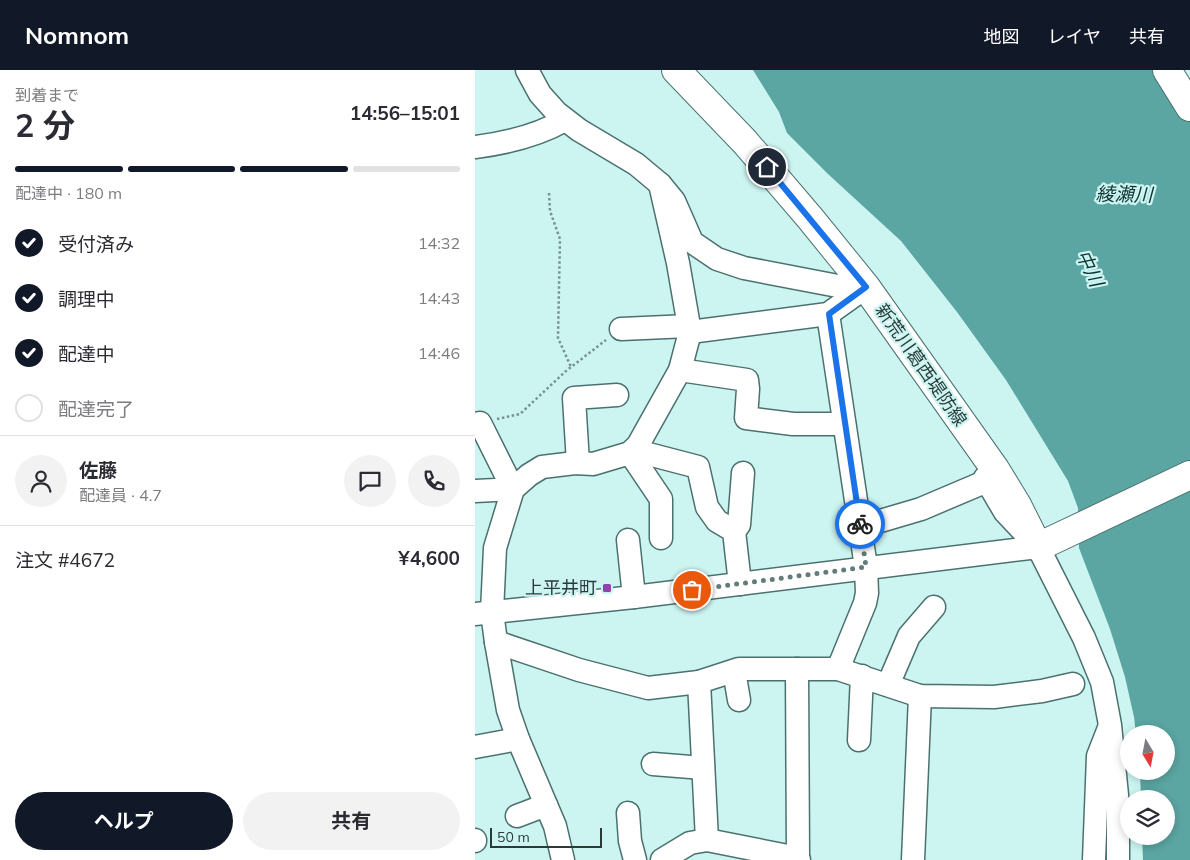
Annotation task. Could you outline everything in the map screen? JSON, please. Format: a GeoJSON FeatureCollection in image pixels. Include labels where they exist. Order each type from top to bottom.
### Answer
{"type":"FeatureCollection","features":[{"type":"Feature","properties":{"kind":"main road","name":"新荒川葛西堤防線"},"geometry":{"type":"LineString","coordinates":[[676,70],[745,142],[866,287],[995,469],[1043,544]]}},
{"type":"Feature","properties":{"kind":"main road"},"geometry":{"type":"LineString","coordinates":[[1167,70],[1190,107]]}},
{"type":"Feature","properties":{"kind":"main road"},"geometry":{"type":"LineString","coordinates":[[1043,544],[1190,475]]}},
{"type":"Feature","properties":{"kind":"street"},"geometry":{"type":"LineString","coordinates":[[527,70],[540,94],[565,120],[636,164],[660,184],[674,201],[692,242],[717,258],[744,268],[843,288],[866,287]]}},
{"type":"Feature","properties":{"kind":"street"},"geometry":{"type":"LineString","coordinates":[[475,147],[527,137],[548,130],[565,120]]}},
{"type":"Feature","properties":{"kind":"street"},"geometry":{"type":"LineString","coordinates":[[563,860],[555,826],[518,739],[508,710],[496,642],[484,612],[495,548],[513,489],[542,467],[578,463],[593,464],[632,451],[638,445],[680,370],[690,329],[678,263],[660,184]]}},
{"type":"Feature","properties":{"kind":"street"},"geometry":{"type":"LineString","coordinates":[[621,329],[690,329],[829,314],[866,287]]}},
{"type":"Feature","properties":{"kind":"street"},"geometry":{"type":"LineString","coordinates":[[829,314],[866,567],[867,592],[865,603],[838,669]]}},
{"type":"Feature","properties":{"kind":"street"},"geometry":{"type":"LineString","coordinates":[[901,354],[987,481],[1005,512],[1043,544],[1088,647],[1102,682],[1110,725],[1118,806],[1117,860]]}},
{"type":"Feature","properties":{"kind":"street"},"geometry":{"type":"LineString","coordinates":[[680,370],[747,380],[746,418],[793,424],[844,424]]}},
{"type":"Feature","properties":{"kind":"street"},"geometry":{"type":"LineString","coordinates":[[578,463],[574,398],[617,395]]}},
{"type":"Feature","properties":{"kind":"street"},"geometry":{"type":"LineString","coordinates":[[477,424],[513,489]]}},
{"type":"Feature","properties":{"kind":"street"},"geometry":{"type":"LineString","coordinates":[[632,451],[698,467],[707,507],[717,521],[734,532]]}},
{"type":"Feature","properties":{"kind":"street"},"geometry":{"type":"LineString","coordinates":[[632,451],[661,499],[661,538]]}},
{"type":"Feature","properties":{"kind":"street"},"geometry":{"type":"LineString","coordinates":[[740,584],[734,532],[739,525],[743,473]]}},
{"type":"Feature","properties":{"kind":"street"},"geometry":{"type":"LineString","coordinates":[[860,527],[921,509],[987,481]]}},
{"type":"Feature","properties":{"kind":"street"},"geometry":{"type":"LineString","coordinates":[[475,491],[513,489]]}},
{"type":"Feature","properties":{"kind":"street"},"geometry":{"type":"LineString","coordinates":[[628,540],[634,597]]}},
{"type":"Feature","properties":{"kind":"street"},"geometry":{"type":"LineString","coordinates":[[484,612],[634,597],[1043,544]]}},
{"type":"Feature","properties":{"kind":"street"},"geometry":{"type":"LineString","coordinates":[[888,684],[909,636],[934,607]]}},
{"type":"Feature","properties":{"kind":"street"},"geometry":{"type":"LineString","coordinates":[[496,642],[579,670],[648,688],[699,682],[739,669],[838,669],[920,696],[994,697],[1042,691],[1073,684]]}},
{"type":"Feature","properties":{"kind":"street"},"geometry":{"type":"LineString","coordinates":[[662,860],[690,844],[707,840],[798,859],[797,669]]}},
{"type":"Feature","properties":{"kind":"street"},"geometry":{"type":"LineString","coordinates":[[734,671],[739,700]]}},
{"type":"Feature","properties":{"kind":"street"},"geometry":{"type":"LineString","coordinates":[[859,740],[862,676]]}},
{"type":"Feature","properties":{"kind":"street"},"geometry":{"type":"LineString","coordinates":[[699,682],[707,840]]}},
{"type":"Feature","properties":{"kind":"street"},"geometry":{"type":"LineString","coordinates":[[913,860],[920,696]]}},
{"type":"Feature","properties":{"kind":"street"},"geometry":{"type":"LineString","coordinates":[[1094,860],[1097,756],[1110,725]]}},
{"type":"Feature","properties":{"kind":"street"},"geometry":{"type":"LineString","coordinates":[[475,747],[518,739]]}},
{"type":"Feature","properties":{"kind":"street"},"geometry":{"type":"LineString","coordinates":[[653,764],[703,768]]}},
{"type":"Feature","properties":{"kind":"street"},"geometry":{"type":"LineString","coordinates":[[517,816],[546,805]]}},
{"type":"Feature","properties":{"kind":"street"},"geometry":{"type":"LineString","coordinates":[[628,814],[630,841],[635,860]]}},
{"type":"Feature","properties":{"kind":"path"},"geometry":{"type":"LineString","coordinates":[[549,193],[550,211],[560,239],[558,338],[571,367]]}},
{"type":"Feature","properties":{"kind":"path"},"geometry":{"type":"LineString","coordinates":[[477,424],[520,414],[571,367],[621,329]]}},
{"type":"Feature","properties":{"kind":"water"},"geometry":{"type":"Polygon","coordinates":[[[753,70],[1163,70],[1190,95],[1190,860],[1143,860],[1142,845],[1175,845],[1175,790],[1141,790],[1140,780],[1175,780],[1175,725],[1135,725],[1125,677],[1110,629],[1079,548],[1078,508],[1068,481],[1006,380],[957,312],[901,241],[828,174],[787,133],[779,112],[753,70]]]}},
{"type":"Feature","properties":{"kind":"way so far"},"geometry":{"type":"LineString","coordinates":[[692,590],[866,567],[860,524]]}},
{"type":"Feature","properties":{"kind":"place","name":"上平井町"},"geometry":{"type":"Point","coordinates":[607,588]}},
{"type":"Feature","properties":{"kind":"route"},"geometry":{"type":"LineString","coordinates":[[767,167],[866,287],[829,314],[860,524]]}},
{"type":"Feature","properties":{"kind":"water label","name":"綾瀬川"},"geometry":{"type":"Point","coordinates":[1124,194]}},
{"type":"Feature","properties":{"kind":"water label","name":"中川"},"geometry":{"type":"Point","coordinates":[1090,268]}}]}
